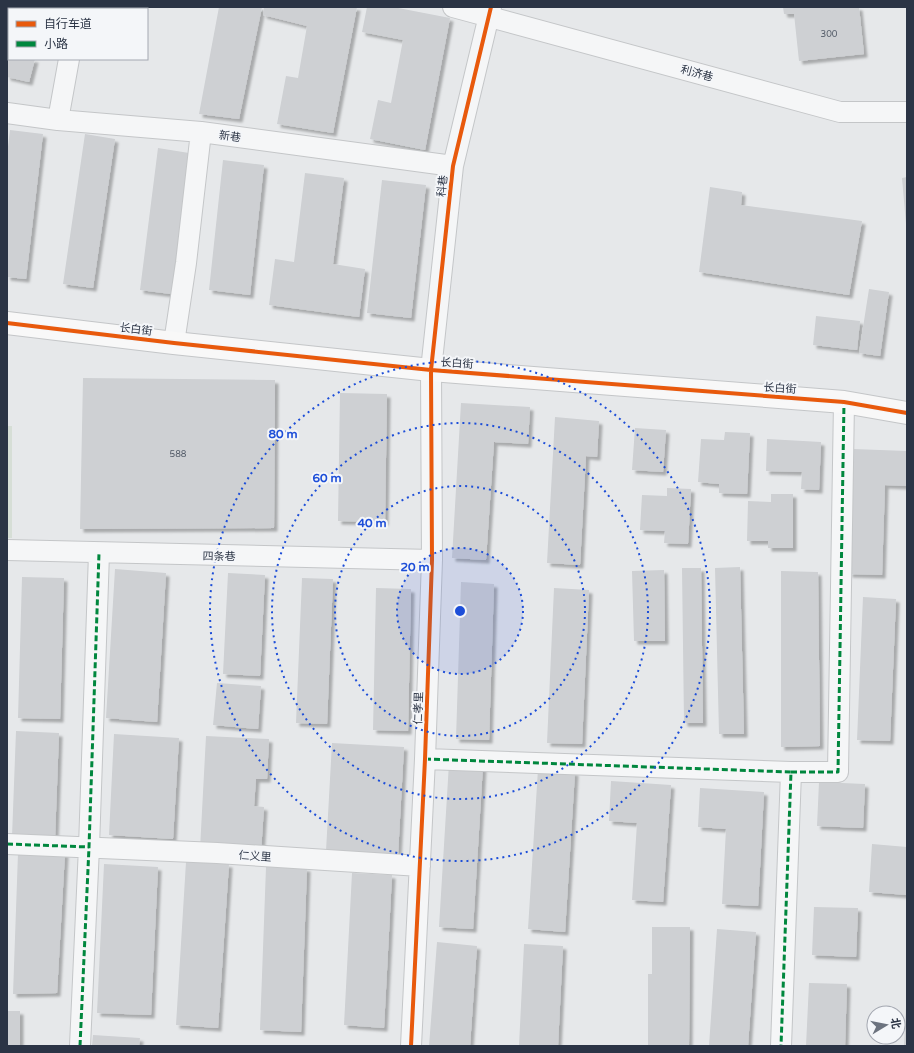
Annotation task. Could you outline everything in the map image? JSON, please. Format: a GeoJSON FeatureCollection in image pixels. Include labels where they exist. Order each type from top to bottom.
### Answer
{"type":"FeatureCollection","features":[{"type":"Feature","properties":{"kind":"street","name":"利济巷"},"geometry":{"type":"LineString","coordinates":[[453,7],[490,12],[840,112],[907,112]]}},
{"type":"Feature","properties":{"kind":"street","name":"科巷"},"geometry":{"type":"LineString","coordinates":[[431,370],[453,166],[490,12]]}},
{"type":"Feature","properties":{"kind":"street"},"geometry":{"type":"LineString","coordinates":[[58,120],[69,60]]}},
{"type":"Feature","properties":{"kind":"street","name":"新巷"},"geometry":{"type":"LineString","coordinates":[[7,114],[58,120],[201,132],[453,166]]}},
{"type":"Feature","properties":{"kind":"street"},"geometry":{"type":"LineString","coordinates":[[174,343],[186,263],[201,132]]}},
{"type":"Feature","properties":{"kind":"street","name":"长白街"},"geometry":{"type":"LineString","coordinates":[[7,323],[174,343],[431,370],[844,402],[907,413]]}},
{"type":"Feature","properties":{"kind":"street","name":"仁孝里"},"geometry":{"type":"LineString","coordinates":[[411,1046],[425,759],[432,560],[431,370]]}},
{"type":"Feature","properties":{"kind":"street"},"geometry":{"type":"LineString","coordinates":[[425,759],[790,772],[838,772],[844,402]]}},
{"type":"Feature","properties":{"kind":"street","name":"四条巷"},"geometry":{"type":"LineString","coordinates":[[7,550],[432,560]]}},
{"type":"Feature","properties":{"kind":"street"},"geometry":{"type":"LineString","coordinates":[[80,1046],[89,847],[99,553]]}},
{"type":"Feature","properties":{"kind":"street"},"geometry":{"type":"LineString","coordinates":[[781,1046],[790,772]]}},
{"type":"Feature","properties":{"kind":"street","name":"仁义里"},"geometry":{"type":"LineString","coordinates":[[7,844],[217,853],[420,866]]}},
{"type":"Feature","properties":{"kind":"shaded area"},"geometry":{"type":"Polygon","coordinates":[[[7,426],[12,426],[12,538],[7,538],[7,426]]]}},
{"type":"Feature","properties":{"kind":"building"},"geometry":{"type":"Polygon","coordinates":[[[9,7],[47,7],[47,8],[9,7]]]}},
{"type":"Feature","properties":{"kind":"building"},"geometry":{"type":"Polygon","coordinates":[[[219,7],[262,7],[239,119],[199,114],[219,7]]]}},
{"type":"Feature","properties":{"kind":"building"},"geometry":{"type":"Polygon","coordinates":[[[264,7],[357,7],[333,133],[277,124],[286,76],[298,78],[307,26],[263,15],[264,7]]]}},
{"type":"Feature","properties":{"kind":"building"},"geometry":{"type":"Polygon","coordinates":[[[367,7],[393,7],[450,18],[425,150],[370,139],[378,100],[391,103],[403,40],[362,32],[367,7]]]}},
{"type":"Feature","properties":{"kind":"building"},"geometry":{"type":"Polygon","coordinates":[[[783,7],[859,7],[864,54],[799,61],[794,14],[784,14],[783,7]]]}},
{"type":"Feature","properties":{"kind":"building"},"geometry":{"type":"Polygon","coordinates":[[[8,10],[8,60],[35,60],[29,82],[7,77],[8,10]]]}},
{"type":"Feature","properties":{"kind":"building"},"geometry":{"type":"Polygon","coordinates":[[[10,130],[43,134],[26,279],[7,277],[7,155],[10,130]]]}},
{"type":"Feature","properties":{"kind":"building"},"geometry":{"type":"Polygon","coordinates":[[[85,134],[115,139],[93,288],[63,284],[85,134]]]}},
{"type":"Feature","properties":{"kind":"building"},"geometry":{"type":"Polygon","coordinates":[[[158,148],[189,153],[171,294],[140,290],[158,148]]]}},
{"type":"Feature","properties":{"kind":"building"},"geometry":{"type":"Polygon","coordinates":[[[223,160],[264,165],[250,295],[209,290],[223,160]]]}},
{"type":"Feature","properties":{"kind":"building"},"geometry":{"type":"Polygon","coordinates":[[[305,173],[344,178],[333,264],[365,269],[359,317],[269,305],[275,259],[294,262],[305,173]]]}},
{"type":"Feature","properties":{"kind":"building"},"geometry":{"type":"Polygon","coordinates":[[[907,177],[907,224],[906,224],[902,178],[907,177]]]}},
{"type":"Feature","properties":{"kind":"building"},"geometry":{"type":"Polygon","coordinates":[[[382,180],[426,185],[411,318],[367,313],[382,180]]]}},
{"type":"Feature","properties":{"kind":"building"},"geometry":{"type":"Polygon","coordinates":[[[710,187],[742,192],[741,205],[862,221],[849,295],[699,272],[710,187]]]}},
{"type":"Feature","properties":{"kind":"building"},"geometry":{"type":"Polygon","coordinates":[[[869,289],[889,292],[880,356],[859,353],[869,289]]]}},
{"type":"Feature","properties":{"kind":"building"},"geometry":{"type":"Polygon","coordinates":[[[816,316],[860,321],[857,350],[813,345],[816,316]]]}},
{"type":"Feature","properties":{"kind":"building"},"geometry":{"type":"Polygon","coordinates":[[[83,378],[275,380],[274,528],[80,529],[83,378]]]}},
{"type":"Feature","properties":{"kind":"building"},"geometry":{"type":"Polygon","coordinates":[[[340,393],[387,394],[385,522],[338,521],[340,393]]]}},
{"type":"Feature","properties":{"kind":"building"},"geometry":{"type":"Polygon","coordinates":[[[461,403],[530,407],[528,444],[494,442],[486,560],[452,558],[461,403]]]}},
{"type":"Feature","properties":{"kind":"building"},"geometry":{"type":"Polygon","coordinates":[[[555,417],[599,421],[597,457],[586,456],[580,565],[547,563],[555,417]]]}},
{"type":"Feature","properties":{"kind":"building"},"geometry":{"type":"Polygon","coordinates":[[[635,428],[666,430],[663,472],[632,470],[635,428]]]}},
{"type":"Feature","properties":{"kind":"building"},"geometry":{"type":"Polygon","coordinates":[[[725,432],[750,433],[747,494],[719,493],[719,484],[698,482],[701,439],[724,440],[725,432]]]}},
{"type":"Feature","properties":{"kind":"building"},"geometry":{"type":"Polygon","coordinates":[[[767,439],[821,442],[819,490],[801,489],[802,472],[766,471],[767,439]]]}},
{"type":"Feature","properties":{"kind":"building"},"geometry":{"type":"Polygon","coordinates":[[[853,449],[907,451],[907,486],[885,485],[882,575],[849,574],[853,449]]]}},
{"type":"Feature","properties":{"kind":"building"},"geometry":{"type":"Polygon","coordinates":[[[667,488],[691,489],[688,544],[664,543],[665,531],[640,530],[642,495],[667,496],[667,488]]]}},
{"type":"Feature","properties":{"kind":"building"},"geometry":{"type":"Polygon","coordinates":[[[771,494],[793,494],[793,548],[768,548],[768,541],[747,541],[748,501],[771,502],[771,494]]]}},
{"type":"Feature","properties":{"kind":"building"},"geometry":{"type":"Polygon","coordinates":[[[740,567],[744,734],[719,734],[715,568],[740,567]]]}},
{"type":"Feature","properties":{"kind":"building"},"geometry":{"type":"Polygon","coordinates":[[[682,568],[701,568],[703,723],[684,723],[682,568]]]}},
{"type":"Feature","properties":{"kind":"building"},"geometry":{"type":"Polygon","coordinates":[[[115,569],[166,573],[157,722],[106,718],[115,569]]]}},
{"type":"Feature","properties":{"kind":"building"},"geometry":{"type":"Polygon","coordinates":[[[664,570],[665,641],[634,641],[632,571],[664,570]]]}},
{"type":"Feature","properties":{"kind":"building"},"geometry":{"type":"Polygon","coordinates":[[[781,571],[818,572],[820,746],[781,747],[781,571]]]}},
{"type":"Feature","properties":{"kind":"building"},"geometry":{"type":"Polygon","coordinates":[[[228,573],[265,575],[260,676],[223,674],[228,573]]]}},
{"type":"Feature","properties":{"kind":"building"},"geometry":{"type":"Polygon","coordinates":[[[22,577],[64,578],[60,719],[18,718],[22,577]]]}},
{"type":"Feature","properties":{"kind":"building"},"geometry":{"type":"Polygon","coordinates":[[[302,578],[333,579],[327,724],[296,723],[302,578]]]}},
{"type":"Feature","properties":{"kind":"building"},"geometry":{"type":"Polygon","coordinates":[[[461,582],[494,584],[489,740],[456,739],[461,582]]]}},
{"type":"Feature","properties":{"kind":"building"},"geometry":{"type":"Polygon","coordinates":[[[376,588],[411,589],[408,731],[373,730],[376,588]]]}},
{"type":"Feature","properties":{"kind":"building"},"geometry":{"type":"Polygon","coordinates":[[[554,588],[589,590],[582,744],[547,743],[554,588]]]}},
{"type":"Feature","properties":{"kind":"building"},"geometry":{"type":"Polygon","coordinates":[[[863,597],[896,599],[890,741],[857,740],[863,597]]]}},
{"type":"Feature","properties":{"kind":"building"},"geometry":{"type":"Polygon","coordinates":[[[217,683],[261,686],[258,729],[213,725],[217,683]]]}},
{"type":"Feature","properties":{"kind":"building"},"geometry":{"type":"Polygon","coordinates":[[[16,731],[59,733],[55,839],[12,837],[16,731]]]}},
{"type":"Feature","properties":{"kind":"building"},"geometry":{"type":"Polygon","coordinates":[[[114,734],[179,738],[173,839],[109,835],[114,734]]]}},
{"type":"Feature","properties":{"kind":"building"},"geometry":{"type":"Polygon","coordinates":[[[206,736],[269,739],[267,779],[256,779],[254,806],[264,807],[261,852],[200,849],[206,736]]]}},
{"type":"Feature","properties":{"kind":"building"},"geometry":{"type":"Polygon","coordinates":[[[332,743],[404,747],[398,855],[326,851],[332,743]]]}},
{"type":"Feature","properties":{"kind":"building"},"geometry":{"type":"Polygon","coordinates":[[[449,763],[483,765],[473,929],[439,927],[449,763]]]}},
{"type":"Feature","properties":{"kind":"building"},"geometry":{"type":"Polygon","coordinates":[[[538,769],[575,772],[565,932],[528,929],[538,769]]]}},
{"type":"Feature","properties":{"kind":"building"},"geometry":{"type":"Polygon","coordinates":[[[611,781],[671,785],[663,902],[632,900],[637,823],[609,821],[611,781]]]}},
{"type":"Feature","properties":{"kind":"building"},"geometry":{"type":"Polygon","coordinates":[[[819,782],[865,784],[863,828],[817,826],[819,782]]]}},
{"type":"Feature","properties":{"kind":"building"},"geometry":{"type":"Polygon","coordinates":[[[700,788],[764,792],[758,906],[722,904],[726,829],[698,827],[700,788]]]}},
{"type":"Feature","properties":{"kind":"building"},"geometry":{"type":"Polygon","coordinates":[[[872,844],[907,847],[907,895],[869,892],[872,844]]]}},
{"type":"Feature","properties":{"kind":"building"},"geometry":{"type":"Polygon","coordinates":[[[18,853],[65,853],[57,993],[13,994],[18,853]]]}},
{"type":"Feature","properties":{"kind":"building"},"geometry":{"type":"Polygon","coordinates":[[[186,862],[229,864],[218,1028],[176,1025],[186,862]]]}},
{"type":"Feature","properties":{"kind":"building"},"geometry":{"type":"Polygon","coordinates":[[[104,864],[158,867],[151,1015],[97,1013],[104,864]]]}},
{"type":"Feature","properties":{"kind":"building"},"geometry":{"type":"Polygon","coordinates":[[[266,867],[307,868],[301,1032],[260,1030],[266,867]]]}},
{"type":"Feature","properties":{"kind":"building"},"geometry":{"type":"Polygon","coordinates":[[[352,873],[392,875],[384,1028],[344,1025],[352,873]]]}},
{"type":"Feature","properties":{"kind":"building"},"geometry":{"type":"Polygon","coordinates":[[[814,907],[858,908],[856,957],[812,955],[814,907]]]}},
{"type":"Feature","properties":{"kind":"building"},"geometry":{"type":"Polygon","coordinates":[[[652,927],[690,927],[689,1045],[648,1045],[648,974],[652,974],[652,927]]]}},
{"type":"Feature","properties":{"kind":"building"},"geometry":{"type":"Polygon","coordinates":[[[717,929],[756,932],[748,1046],[709,1046],[717,929]]]}},
{"type":"Feature","properties":{"kind":"building"},"geometry":{"type":"Polygon","coordinates":[[[437,942],[477,946],[470,1046],[429,1046],[437,942]]]}},
{"type":"Feature","properties":{"kind":"building"},"geometry":{"type":"Polygon","coordinates":[[[524,944],[563,946],[558,1046],[519,1046],[524,944]]]}},
{"type":"Feature","properties":{"kind":"building"},"geometry":{"type":"Polygon","coordinates":[[[809,983],[847,984],[845,1046],[806,1046],[809,983]]]}},
{"type":"Feature","properties":{"kind":"building"},"geometry":{"type":"Polygon","coordinates":[[[907,1007],[907,1046],[904,1046],[906,1045],[907,1007]]]}},
{"type":"Feature","properties":{"kind":"building"},"geometry":{"type":"Polygon","coordinates":[[[7,1011],[20,1011],[20,1046],[7,1046],[7,1011]]]}},
{"type":"Feature","properties":{"kind":"building"},"geometry":{"type":"Polygon","coordinates":[[[93,1035],[140,1038],[139,1046],[92,1046],[93,1035]]]}},
{"type":"Feature","properties":{"kind":"marked path"},"geometry":{"type":"LineString","coordinates":[[791,772],[838,772],[844,402]]}},
{"type":"Feature","properties":{"kind":"marked path"},"geometry":{"type":"LineString","coordinates":[[80,1046],[89,847],[99,553]]}},
{"type":"Feature","properties":{"kind":"marked path"},"geometry":{"type":"LineString","coordinates":[[425,759],[791,772],[781,1046]]}},
{"type":"Feature","properties":{"kind":"marked path"},"geometry":{"type":"LineString","coordinates":[[7,844],[89,847]]}},
{"type":"Feature","properties":{"kind":"cycle path"},"geometry":{"type":"LineString","coordinates":[[411,1046],[425,759],[432,560],[431,370],[453,166],[491,7]]}},
{"type":"Feature","properties":{"kind":"cycle path"},"geometry":{"type":"LineString","coordinates":[[7,323],[174,343],[431,370],[844,402],[907,413]]}}]}
